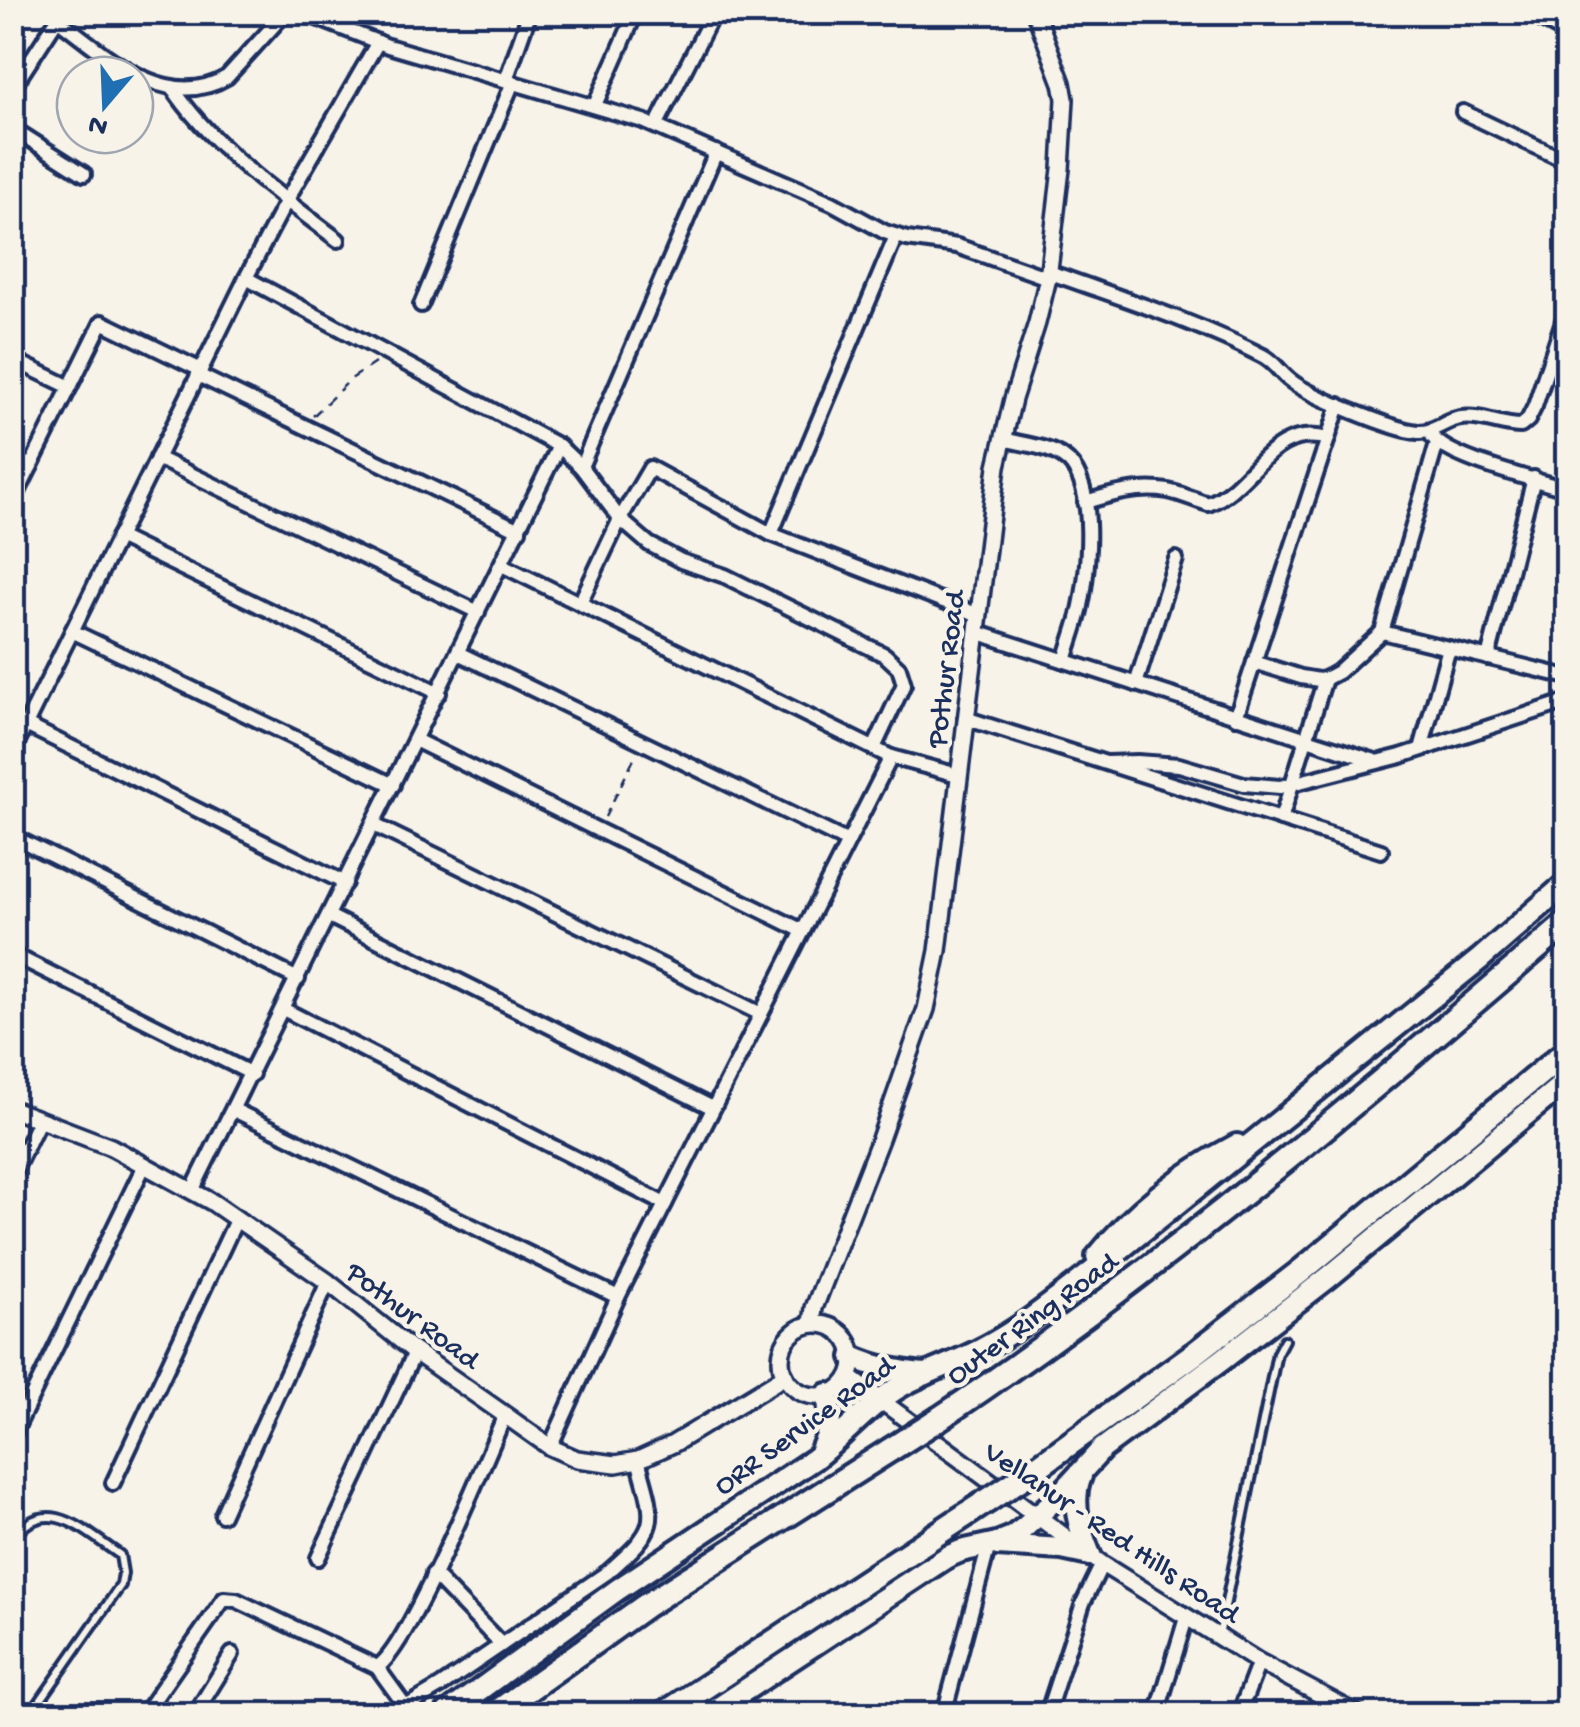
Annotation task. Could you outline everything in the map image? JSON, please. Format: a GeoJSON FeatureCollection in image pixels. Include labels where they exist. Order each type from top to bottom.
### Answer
{"type":"FeatureCollection","features":[{"type":"Feature","properties":{"kind":"highway","name":"Outer Ring Road"},"geometry":{"type":"LineString","coordinates":[[494,1714],[645,1606],[940,1418],[1064,1333],[1143,1274],[1568,922]]}},
{"type":"Feature","properties":{"kind":"highway"},"geometry":{"type":"LineString","coordinates":[[664,1714],[1025,1476],[1194,1354],[1568,1050]]}},
{"type":"Feature","properties":{"kind":"main road","name":"ORR Service Road"},"geometry":{"type":"LineString","coordinates":[[446,1714],[617,1590],[818,1456],[879,1401],[902,1386],[983,1349],[1026,1322],[1267,1132],[1480,959],[1568,882]]}},
{"type":"Feature","properties":{"kind":"main road"},"geometry":{"type":"LineString","coordinates":[[709,1714],[947,1557],[1012,1537],[1115,1438],[1329,1277],[1568,1080]]}},
{"type":"Feature","properties":{"kind":"main road"},"geometry":{"type":"LineString","coordinates":[[851,1367],[871,1365],[928,1374]]}},
{"type":"Feature","properties":{"kind":"main road"},"geometry":{"type":"LineString","coordinates":[[818,1456],[830,1430],[828,1394]]}},
{"type":"Feature","properties":{"kind":"main road"},"geometry":{"type":"LineString","coordinates":[[1083,1470],[1077,1485],[1079,1527],[1096,1559]]}},
{"type":"Feature","properties":{"kind":"main road"},"geometry":{"type":"LineString","coordinates":[[989,1546],[1037,1547],[1096,1559]]}},
{"type":"Feature","properties":{"kind":"street"},"geometry":{"type":"LineString","coordinates":[[12,89],[59,16],[140,77],[172,87],[206,86],[226,77],[286,12]]}},
{"type":"Feature","properties":{"kind":"street"},"geometry":{"type":"LineString","coordinates":[[301,12],[378,42],[656,126],[832,203],[896,236],[957,246],[1230,341],[1278,365],[1287,378],[1302,388],[1339,405],[1434,437],[1473,460],[1568,490]]}},
{"type":"Feature","properties":{"kind":"street"},"geometry":{"type":"LineString","coordinates":[[421,305],[475,179],[530,12]]}},
{"type":"Feature","properties":{"kind":"street"},"geometry":{"type":"LineString","coordinates":[[595,105],[636,12]]}},
{"type":"Feature","properties":{"kind":"street"},"geometry":{"type":"LineString","coordinates":[[656,126],[714,12]]}},
{"type":"Feature","properties":{"kind":"street","name":"Pothur Road"},"geometry":{"type":"LineString","coordinates":[[12,1109],[90,1138],[145,1164],[237,1218],[505,1416],[550,1447],[577,1459],[600,1463],[638,1460],[785,1376],[780,1359],[785,1342],[798,1329],[812,1324],[814,1308],[926,1009],[938,951],[996,466],[1049,275],[1061,169],[1064,99],[1056,64],[1034,12]]}},
{"type":"Feature","properties":{"kind":"street"},"geometry":{"type":"LineString","coordinates":[[1527,12],[1568,34]]}},
{"type":"Feature","properties":{"kind":"street"},"geometry":{"type":"LineString","coordinates":[[12,753],[246,278],[378,42]]}},
{"type":"Feature","properties":{"kind":"street"},"geometry":{"type":"LineString","coordinates":[[172,87],[205,129],[338,240]]}},
{"type":"Feature","properties":{"kind":"street"},"geometry":{"type":"LineString","coordinates":[[1463,112],[1568,162]]}},
{"type":"Feature","properties":{"kind":"street"},"geometry":{"type":"LineString","coordinates":[[12,128],[84,174]]}},
{"type":"Feature","properties":{"kind":"street"},"geometry":{"type":"LineString","coordinates":[[581,467],[716,152]]}},
{"type":"Feature","properties":{"kind":"street"},"geometry":{"type":"LineString","coordinates":[[770,534],[896,236]]}},
{"type":"Feature","properties":{"kind":"street"},"geometry":{"type":"LineString","coordinates":[[246,278],[558,446],[581,467],[620,520],[664,553],[725,576],[885,655],[899,668],[904,684],[874,748]]}},
{"type":"Feature","properties":{"kind":"street"},"geometry":{"type":"LineString","coordinates":[[1254,662],[1310,679],[1325,679],[1382,632],[1434,437],[1456,418],[1506,426],[1521,426],[1528,420],[1568,306]]}},
{"type":"Feature","properties":{"kind":"street"},"geometry":{"type":"LineString","coordinates":[[12,504],[102,322],[519,530]]}},
{"type":"Feature","properties":{"kind":"street"},"geometry":{"type":"LineString","coordinates":[[12,358],[70,387]]}},
{"type":"Feature","properties":{"kind":"street"},"geometry":{"type":"LineString","coordinates":[[1236,717],[1339,405]]}},
{"type":"Feature","properties":{"kind":"street"},"geometry":{"type":"LineString","coordinates":[[1003,439],[1062,456],[1079,475],[1084,490],[1086,572],[1079,615],[1065,661]]}},
{"type":"Feature","properties":{"kind":"street"},"geometry":{"type":"LineString","coordinates":[[1085,502],[1122,492],[1156,489],[1208,504],[1227,493],[1275,449],[1295,439],[1328,439]]}},
{"type":"Feature","properties":{"kind":"street"},"geometry":{"type":"LineString","coordinates":[[192,1191],[558,446]]}},
{"type":"Feature","properties":{"kind":"street"},"geometry":{"type":"LineString","coordinates":[[12,457],[31,466]]}},
{"type":"Feature","properties":{"kind":"street"},"geometry":{"type":"LineString","coordinates":[[157,458],[478,612]]}},
{"type":"Feature","properties":{"kind":"street"},"geometry":{"type":"LineString","coordinates":[[580,604],[650,468],[770,534],[1065,661],[1378,762]]}},
{"type":"Feature","properties":{"kind":"street"},"geometry":{"type":"LineString","coordinates":[[1488,658],[1534,478]]}},
{"type":"Feature","properties":{"kind":"street"},"geometry":{"type":"LineString","coordinates":[[118,537],[438,693]]}},
{"type":"Feature","properties":{"kind":"street"},"geometry":{"type":"LineString","coordinates":[[1136,684],[1176,559]]}},
{"type":"Feature","properties":{"kind":"street"},"geometry":{"type":"LineString","coordinates":[[502,564],[891,757],[958,775]]}},
{"type":"Feature","properties":{"kind":"street"},"geometry":{"type":"LineString","coordinates":[[72,631],[394,785]]}},
{"type":"Feature","properties":{"kind":"street"},"geometry":{"type":"LineString","coordinates":[[1382,632],[1568,676]]}},
{"type":"Feature","properties":{"kind":"street"},"geometry":{"type":"LineString","coordinates":[[1421,749],[1449,648]]}},
{"type":"Feature","properties":{"kind":"street"},"geometry":{"type":"LineString","coordinates":[[458,653],[848,842]]}},
{"type":"Feature","properties":{"kind":"street"},"geometry":{"type":"LineString","coordinates":[[1281,819],[1325,679]]}},
{"type":"Feature","properties":{"kind":"street"},"geometry":{"type":"LineString","coordinates":[[1107,764],[1179,765],[1244,784],[1280,788],[1378,762],[1568,701]]}},
{"type":"Feature","properties":{"kind":"street"},"geometry":{"type":"LineString","coordinates":[[965,718],[1381,851]]}},
{"type":"Feature","properties":{"kind":"street"},"geometry":{"type":"LineString","coordinates":[[26,725],[345,884]]}},
{"type":"Feature","properties":{"kind":"street"},"geometry":{"type":"LineString","coordinates":[[416,740],[803,931]]}},
{"type":"Feature","properties":{"kind":"street"},"geometry":{"type":"LineString","coordinates":[[550,1447],[618,1298],[891,757]]}},
{"type":"Feature","properties":{"kind":"street"},"geometry":{"type":"LineString","coordinates":[[1224,801],[1244,784]]}},
{"type":"Feature","properties":{"kind":"street"},"geometry":{"type":"LineString","coordinates":[[374,825],[761,1014]]}},
{"type":"Feature","properties":{"kind":"street"},"geometry":{"type":"LineString","coordinates":[[12,836],[298,979]]}},
{"type":"Feature","properties":{"kind":"street"},"geometry":{"type":"LineString","coordinates":[[329,916],[713,1108]]}},
{"type":"Feature","properties":{"kind":"street"},"geometry":{"type":"LineString","coordinates":[[12,954],[252,1074]]}},
{"type":"Feature","properties":{"kind":"street"},"geometry":{"type":"LineString","coordinates":[[283,1009],[665,1204]]}},
{"type":"Feature","properties":{"kind":"street"},"geometry":{"type":"LineString","coordinates":[[234,1110],[618,1298]]}},
{"type":"Feature","properties":{"kind":"street"},"geometry":{"type":"LineString","coordinates":[[12,1176],[40,1119]]}},
{"type":"Feature","properties":{"kind":"street"},"geometry":{"type":"LineString","coordinates":[[14,1434],[145,1164]]}},
{"type":"Feature","properties":{"kind":"street"},"geometry":{"type":"LineString","coordinates":[[113,1483],[237,1218]]}},
{"type":"Feature","properties":{"kind":"street"},"geometry":{"type":"LineString","coordinates":[[222,1515],[328,1282]]}},
{"type":"Feature","properties":{"kind":"street"},"geometry":{"type":"LineString","coordinates":[[785,1376],[803,1393],[828,1394],[840,1388],[851,1367],[852,1349],[844,1335],[830,1326],[812,1324]]}},
{"type":"Feature","properties":{"kind":"street"},"geometry":{"type":"LineString","coordinates":[[318,1558],[415,1352]]}},
{"type":"Feature","properties":{"kind":"street","name":"Vellanur - Red Hills Road"},"geometry":{"type":"LineString","coordinates":[[851,1367],[879,1401],[1096,1559],[1259,1662],[1357,1714]]}},
{"type":"Feature","properties":{"kind":"street"},"geometry":{"type":"LineString","coordinates":[[377,1667],[385,1662],[409,1627],[505,1416]]}},
{"type":"Feature","properties":{"kind":"street"},"geometry":{"type":"LineString","coordinates":[[144,1714],[224,1600],[236,1600],[377,1667],[400,1711],[608,1572],[645,1537],[651,1520],[650,1502],[638,1460]]}},
{"type":"Feature","properties":{"kind":"street"},"geometry":{"type":"LineString","coordinates":[[944,1714],[989,1546]]}},
{"type":"Feature","properties":{"kind":"street"},"geometry":{"type":"LineString","coordinates":[[1047,1714],[1096,1559]]}},
{"type":"Feature","properties":{"kind":"street"},"geometry":{"type":"LineString","coordinates":[[433,1574],[501,1644]]}},
{"type":"Feature","properties":{"kind":"street"},"geometry":{"type":"LineString","coordinates":[[1157,1714],[1186,1618]]}},
{"type":"Feature","properties":{"kind":"street"},"geometry":{"type":"LineString","coordinates":[[195,1714],[232,1654]]}},
{"type":"Feature","properties":{"kind":"street"},"geometry":{"type":"LineString","coordinates":[[1239,1714],[1259,1662]]}},
{"type":"Feature","properties":{"kind":"street"},"geometry":{"type":"LineString","coordinates":[[1316,1714],[1324,1696]]}},
{"type":"Feature","properties":{"kind":"lane"},"geometry":{"type":"LineString","coordinates":[[1218,1637],[1277,1353],[1284,1340]]}},
{"type":"Feature","properties":{"kind":"lane"},"geometry":{"type":"LineString","coordinates":[[12,1540],[24,1524],[55,1516],[70,1521],[120,1555],[123,1572],[121,1585],[32,1714]]}},
{"type":"Feature","properties":{"kind":"path"},"geometry":{"type":"LineString","coordinates":[[304,426],[351,379],[389,354]]}},
{"type":"Feature","properties":{"kind":"path"},"geometry":{"type":"LineString","coordinates":[[598,830],[642,742]]}}]}
